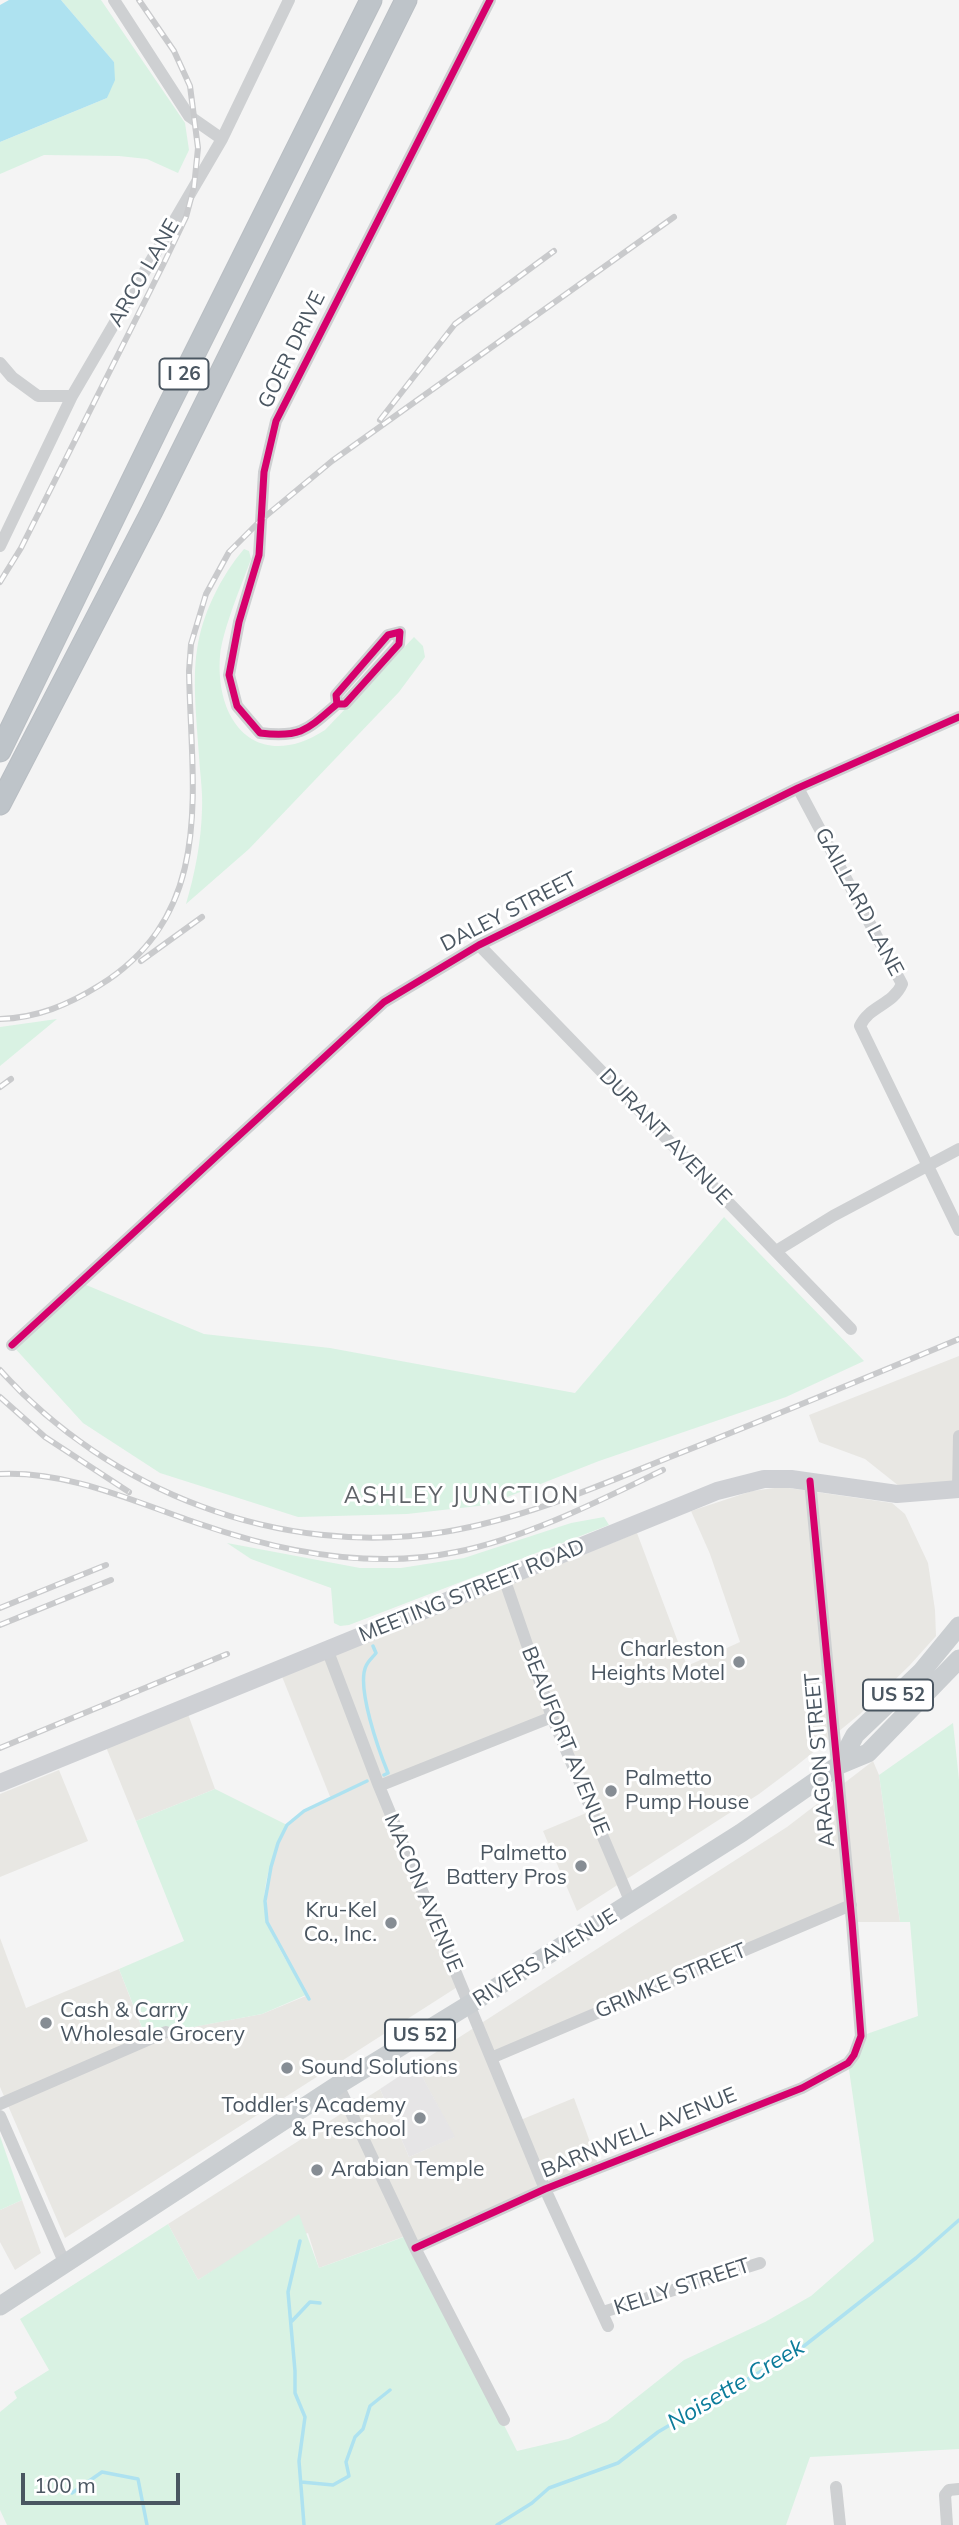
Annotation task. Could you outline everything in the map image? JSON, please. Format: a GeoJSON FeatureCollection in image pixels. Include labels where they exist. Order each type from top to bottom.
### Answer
{"type":"FeatureCollection","features":[{"type":"Feature","properties":{"kind":"highway","name":"I 26"},"geometry":{"type":"LineString","coordinates":[[0,751],[156,429],[371,0]]}},
{"type":"Feature","properties":{"kind":"highway","name":"I 26"},"geometry":{"type":"LineString","coordinates":[[0,804],[158,499],[406,0]]}},
{"type":"Feature","properties":{"kind":"highway"},"geometry":{"type":"LineString","coordinates":[[319,174],[420,0]]}},
{"type":"Feature","properties":{"kind":"main road","name":"RIVERS AVENUE"},"geometry":{"type":"LineString","coordinates":[[839,1765],[855,1735],[922,1671],[959,1626]]}},
{"type":"Feature","properties":{"kind":"main road","name":"RIVERS AVENUE"},"geometry":{"type":"LineString","coordinates":[[0,2306],[338,2085],[766,1816],[839,1765],[868,1753],[959,1659]]}},
{"type":"Feature","properties":{"kind":"street"},"geometry":{"type":"LineString","coordinates":[[114,0],[188,116],[222,139]]}},
{"type":"Feature","properties":{"kind":"street","name":"ARCO LANE"},"geometry":{"type":"LineString","coordinates":[[0,546],[72,396],[222,139],[289,0]]}},
{"type":"Feature","properties":{"kind":"street","name":"GOER DRIVE"},"geometry":{"type":"LineString","coordinates":[[337,704],[336,695],[388,635],[400,632],[399,644],[345,704],[337,704],[312,726],[287,736],[260,733],[237,706],[229,675],[239,622],[259,555],[264,472],[275,421],[490,0]]}},
{"type":"Feature","properties":{"kind":"street"},"geometry":{"type":"LineString","coordinates":[[0,363],[12,377],[38,396],[72,396]]}},
{"type":"Feature","properties":{"kind":"street","name":"DALEY STREET"},"geometry":{"type":"LineString","coordinates":[[12,1345],[384,1002],[478,945],[798,788],[959,717]]}},
{"type":"Feature","properties":{"kind":"street","name":"GAILLARD LANE"},"geometry":{"type":"LineString","coordinates":[[798,788],[902,984],[898,994],[864,1017],[860,1026],[959,1230]]}},
{"type":"Feature","properties":{"kind":"street","name":"DURANT AVENUE"},"geometry":{"type":"LineString","coordinates":[[478,945],[851,1329]]}},
{"type":"Feature","properties":{"kind":"street"},"geometry":{"type":"LineString","coordinates":[[776,1251],[833,1216],[959,1149]]}},
{"type":"Feature","properties":{"kind":"street"},"geometry":{"type":"LineString","coordinates":[[959,1436],[959,1489]]}},
{"type":"Feature","properties":{"kind":"street","name":"MEETING STREET ROAD"},"geometry":{"type":"LineString","coordinates":[[0,1783],[718,1491],[764,1479],[810,1481],[897,1494],[959,1489]]}},
{"type":"Feature","properties":{"kind":"street","name":"ARAGON STREET"},"geometry":{"type":"LineString","coordinates":[[810,1481],[839,1765],[861,2036]]}},
{"type":"Feature","properties":{"kind":"street","name":"BEAUFORT AVENUE"},"geometry":{"type":"LineString","coordinates":[[503,1578],[552,1717],[631,1903]]}},
{"type":"Feature","properties":{"kind":"street","name":"MACON AVENUE"},"geometry":{"type":"LineString","coordinates":[[327,1649],[379,1786],[545,2189],[608,2326]]}},
{"type":"Feature","properties":{"kind":"street"},"geometry":{"type":"LineString","coordinates":[[379,1786],[552,1717]]}},
{"type":"Feature","properties":{"kind":"street","name":"GRIMKE STREET"},"geometry":{"type":"LineString","coordinates":[[491,2058],[850,1905]]}},
{"type":"Feature","properties":{"kind":"street"},"geometry":{"type":"LineString","coordinates":[[0,2104],[166,2032]]}},
{"type":"Feature","properties":{"kind":"street","name":"BARNWELL AVENUE"},"geometry":{"type":"LineString","coordinates":[[415,2248],[545,2189],[802,2088],[848,2063],[861,2036]]}},
{"type":"Feature","properties":{"kind":"street"},"geometry":{"type":"LineString","coordinates":[[338,2085],[415,2248],[504,2420]]}},
{"type":"Feature","properties":{"kind":"street"},"geometry":{"type":"LineString","coordinates":[[0,2116],[65,2264]]}},
{"type":"Feature","properties":{"kind":"street","name":"KELLY STREET"},"geometry":{"type":"LineString","coordinates":[[603,2312],[760,2263]]}},
{"type":"Feature","properties":{"kind":"street"},"geometry":{"type":"LineString","coordinates":[[836,2487],[840,2525]]}},
{"type":"Feature","properties":{"kind":"street"},"geometry":{"type":"LineString","coordinates":[[947,2525],[945,2495],[949,2490],[959,2489]]}},
{"type":"Feature","properties":{"kind":"shaded area"},"geometry":{"type":"Polygon","coordinates":[[[959,1356],[959,1489],[909,1494],[865,1459],[819,1442],[809,1415],[959,1356]]]}},
{"type":"Feature","properties":{"kind":"shaded area"},"geometry":{"type":"Polygon","coordinates":[[[782,1487],[892,1503],[905,1514],[928,1563],[936,1636],[910,1665],[860,1714],[759,1794],[577,1911],[543,1831],[591,1811],[552,1717],[379,1786],[462,1984],[65,2238],[0,2087],[0,1938],[26,2008],[119,1969],[147,2041],[166,2032],[262,2014],[306,1996],[267,1922],[267,1889],[278,1843],[287,1825],[304,1811],[331,1799],[281,1674],[637,1533],[687,1666],[740,1642],[710,1554],[691,1511],[752,1491],[782,1487]]]}},
{"type":"Feature","properties":{"kind":"shaded area"},"geometry":{"type":"Polygon","coordinates":[[[188,1714],[215,1789],[136,1821],[106,1747],[188,1714]]]}},
{"type":"Feature","properties":{"kind":"shaded area"},"geometry":{"type":"Polygon","coordinates":[[[873,1761],[879,1775],[900,1922],[852,1922],[851,1906],[492,2058],[518,2121],[574,2098],[599,2167],[415,2248],[408,2235],[319,2268],[308,2233],[236,2257],[198,2280],[168,2224],[380,2089],[409,2157],[454,2137],[416,2065],[787,1827],[873,1761]]]}},
{"type":"Feature","properties":{"kind":"shaded area"},"geometry":{"type":"Polygon","coordinates":[[[59,1770],[88,1841],[0,1877],[0,1794],[59,1770]]]}},
{"type":"Feature","properties":{"kind":"shaded area"},"geometry":{"type":"Polygon","coordinates":[[[416,2065],[455,2137],[409,2157],[380,2089],[416,2065]]]}},
{"type":"Feature","properties":{"kind":"shaded area"},"geometry":{"type":"Polygon","coordinates":[[[22,2200],[41,2253],[15,2270],[0,2242],[0,2210],[22,2200]]]}},
{"type":"Feature","properties":{"kind":"green space"},"geometry":{"type":"Polygon","coordinates":[[[61,0],[101,0],[185,123],[189,150],[178,173],[147,159],[44,155],[0,174],[0,142],[107,98],[114,62],[61,0]]]}},
{"type":"Feature","properties":{"kind":"green space"},"geometry":{"type":"Polygon","coordinates":[[[244,549],[249,551],[251,559],[228,620],[220,656],[220,681],[225,703],[234,721],[246,735],[262,744],[280,746],[302,742],[325,730],[414,637],[423,646],[425,657],[399,692],[249,849],[186,904],[197,858],[202,810],[195,689],[197,650],[203,623],[214,596],[244,549]]]}},
{"type":"Feature","properties":{"kind":"green space"},"geometry":{"type":"Polygon","coordinates":[[[57,1019],[0,1066],[0,1027],[57,1019]]]}},
{"type":"Feature","properties":{"kind":"green space"},"geometry":{"type":"Polygon","coordinates":[[[724,1217],[864,1361],[786,1397],[599,1461],[487,1505],[407,1514],[298,1517],[160,1473],[83,1423],[12,1345],[79,1282],[204,1334],[330,1348],[575,1393],[724,1217]]]}},
{"type":"Feature","properties":{"kind":"green space"},"geometry":{"type":"Polygon","coordinates":[[[604,1517],[609,1525],[349,1625],[340,1626],[334,1623],[331,1588],[251,1559],[227,1543],[360,1568],[401,1568],[464,1558],[571,1523],[604,1517]]]}},
{"type":"Feature","properties":{"kind":"green space"},"geometry":{"type":"Polygon","coordinates":[[[953,1723],[959,1780],[959,2449],[810,2457],[786,2525],[7,2525],[0,2510],[0,2412],[17,2398],[14,2392],[49,2370],[20,2319],[168,2224],[198,2280],[299,2214],[319,2268],[409,2235],[517,2451],[568,2439],[607,2421],[684,2360],[765,2322],[811,2296],[874,2241],[848,2063],[861,2036],[918,2016],[910,1922],[900,1922],[879,1775],[953,1723]]]}},
{"type":"Feature","properties":{"kind":"green space"},"geometry":{"type":"Polygon","coordinates":[[[215,1789],[287,1825],[268,1873],[265,1912],[276,1941],[306,1995],[262,2014],[167,2032],[147,2040],[119,1969],[184,1941],[136,1821],[215,1789]]]}},
{"type":"Feature","properties":{"kind":"green space"},"geometry":{"type":"Polygon","coordinates":[[[0,2136],[22,2200],[0,2210],[0,2136]]]}},
{"type":"Feature","properties":{"kind":"water"},"geometry":{"type":"Polygon","coordinates":[[[9,0],[61,0],[114,62],[115,80],[107,98],[0,142],[0,5],[9,0]]]}},
{"type":"Feature","properties":{"kind":"waterway"},"geometry":{"type":"LineString","coordinates":[[373,1646],[376,1653],[366,1666],[364,1688],[370,1719],[388,1773],[384,1775]]}},
{"type":"Feature","properties":{"kind":"waterway"},"geometry":{"type":"LineString","coordinates":[[309,1999],[267,1922],[265,1901],[271,1867],[287,1825],[304,1811],[367,1781]]}},
{"type":"Feature","properties":{"kind":"waterway","name":"Noisette Creek"},"geometry":{"type":"LineString","coordinates":[[497,2525],[532,2503],[549,2488],[618,2463],[658,2432],[804,2346],[916,2258],[959,2220]]}},
{"type":"Feature","properties":{"kind":"waterway"},"geometry":{"type":"LineString","coordinates":[[300,2241],[288,2292],[295,2393],[305,2417],[299,2461],[304,2525]]}},
{"type":"Feature","properties":{"kind":"waterway"},"geometry":{"type":"LineString","coordinates":[[292,2321],[310,2302],[320,2303]]}},
{"type":"Feature","properties":{"kind":"waterway"},"geometry":{"type":"LineString","coordinates":[[301,2482],[333,2485],[349,2476],[346,2462],[355,2437],[363,2429],[370,2406],[390,2390]]}},
{"type":"Feature","properties":{"kind":"waterway"},"geometry":{"type":"LineString","coordinates":[[72,2493],[102,2472],[138,2479],[147,2525]]}},
{"type":"Feature","properties":{"kind":"railway"},"geometry":{"type":"LineString","coordinates":[[0,582],[21,548],[163,265],[186,217],[194,187],[198,148],[190,86],[174,51],[139,0]]}},
{"type":"Feature","properties":{"kind":"railway"},"geometry":{"type":"LineString","coordinates":[[0,1019],[39,1013],[64,1004],[100,985],[137,955],[164,922],[180,885],[189,845],[193,803],[189,671],[191,644],[206,594],[229,552],[261,520],[332,461],[674,217]]}},
{"type":"Feature","properties":{"kind":"railway"},"geometry":{"type":"LineString","coordinates":[[380,420],[455,324],[554,251]]}},
{"type":"Feature","properties":{"kind":"railway"},"geometry":{"type":"LineString","coordinates":[[141,961],[202,917]]}},
{"type":"Feature","properties":{"kind":"railway"},"geometry":{"type":"LineString","coordinates":[[0,1087],[11,1079]]}},
{"type":"Feature","properties":{"kind":"railway"},"geometry":{"type":"LineString","coordinates":[[0,1370],[44,1413],[93,1450],[146,1482],[202,1506],[260,1524],[321,1535],[382,1538],[444,1532],[473,1526],[559,1501],[959,1339]]}},
{"type":"Feature","properties":{"kind":"railway"},"geometry":{"type":"LineString","coordinates":[[0,1397],[45,1437],[129,1492]]}},
{"type":"Feature","properties":{"kind":"railway"},"geometry":{"type":"LineString","coordinates":[[0,1474],[52,1477],[77,1483],[231,1534],[294,1550],[391,1559],[456,1552],[509,1538],[562,1517],[663,1470]]}},
{"type":"Feature","properties":{"kind":"railway"},"geometry":{"type":"LineString","coordinates":[[0,1608],[106,1565]]}},
{"type":"Feature","properties":{"kind":"railway"},"geometry":{"type":"LineString","coordinates":[[0,1625],[111,1580]]}},
{"type":"Feature","properties":{"kind":"railway"},"geometry":{"type":"LineString","coordinates":[[0,1748],[227,1654]]}},
{"type":"Feature","properties":{"kind":"cycle path"},"geometry":{"type":"LineString","coordinates":[[337,704],[336,695],[388,635],[400,632],[399,644],[345,704],[337,704],[303,730],[285,734],[260,733],[237,706],[229,675],[239,622],[259,555],[264,472],[276,421],[490,0]]}},
{"type":"Feature","properties":{"kind":"cycle path"},"geometry":{"type":"LineString","coordinates":[[12,1345],[384,1002],[479,945],[798,788],[959,717]]}},
{"type":"Feature","properties":{"kind":"cycle path"},"geometry":{"type":"LineString","coordinates":[[415,2248],[545,2189],[802,2088],[848,2063],[854,2055],[861,2036],[810,1481]]}},
{"type":"Feature","properties":{"kind":"place","name":"Charleston Heights Motel"},"geometry":{"type":"Point","coordinates":[739,1662]}},
{"type":"Feature","properties":{"kind":"place","name":"Palmetto Pump House"},"geometry":{"type":"Point","coordinates":[611,1791]}},
{"type":"Feature","properties":{"kind":"place","name":"Palmetto Battery Pros"},"geometry":{"type":"Point","coordinates":[581,1866]}},
{"type":"Feature","properties":{"kind":"place","name":"Kru-Kel Co., Inc."},"geometry":{"type":"Point","coordinates":[391,1923]}},
{"type":"Feature","properties":{"kind":"place","name":"Cash & Carry Wholesale Grocery"},"geometry":{"type":"Point","coordinates":[46,2023]}},
{"type":"Feature","properties":{"kind":"place","name":"Sound Solutions"},"geometry":{"type":"Point","coordinates":[287,2068]}},
{"type":"Feature","properties":{"kind":"place","name":"Toddler's Academy & Preschool"},"geometry":{"type":"Point","coordinates":[420,2118]}},
{"type":"Feature","properties":{"kind":"place","name":"Arabian Temple"},"geometry":{"type":"Point","coordinates":[317,2170]}},
{"type":"Feature","properties":{"kind":"district","name":"ASHLEY JUNCTION"},"geometry":{"type":"Point","coordinates":[462,1496]}}]}
